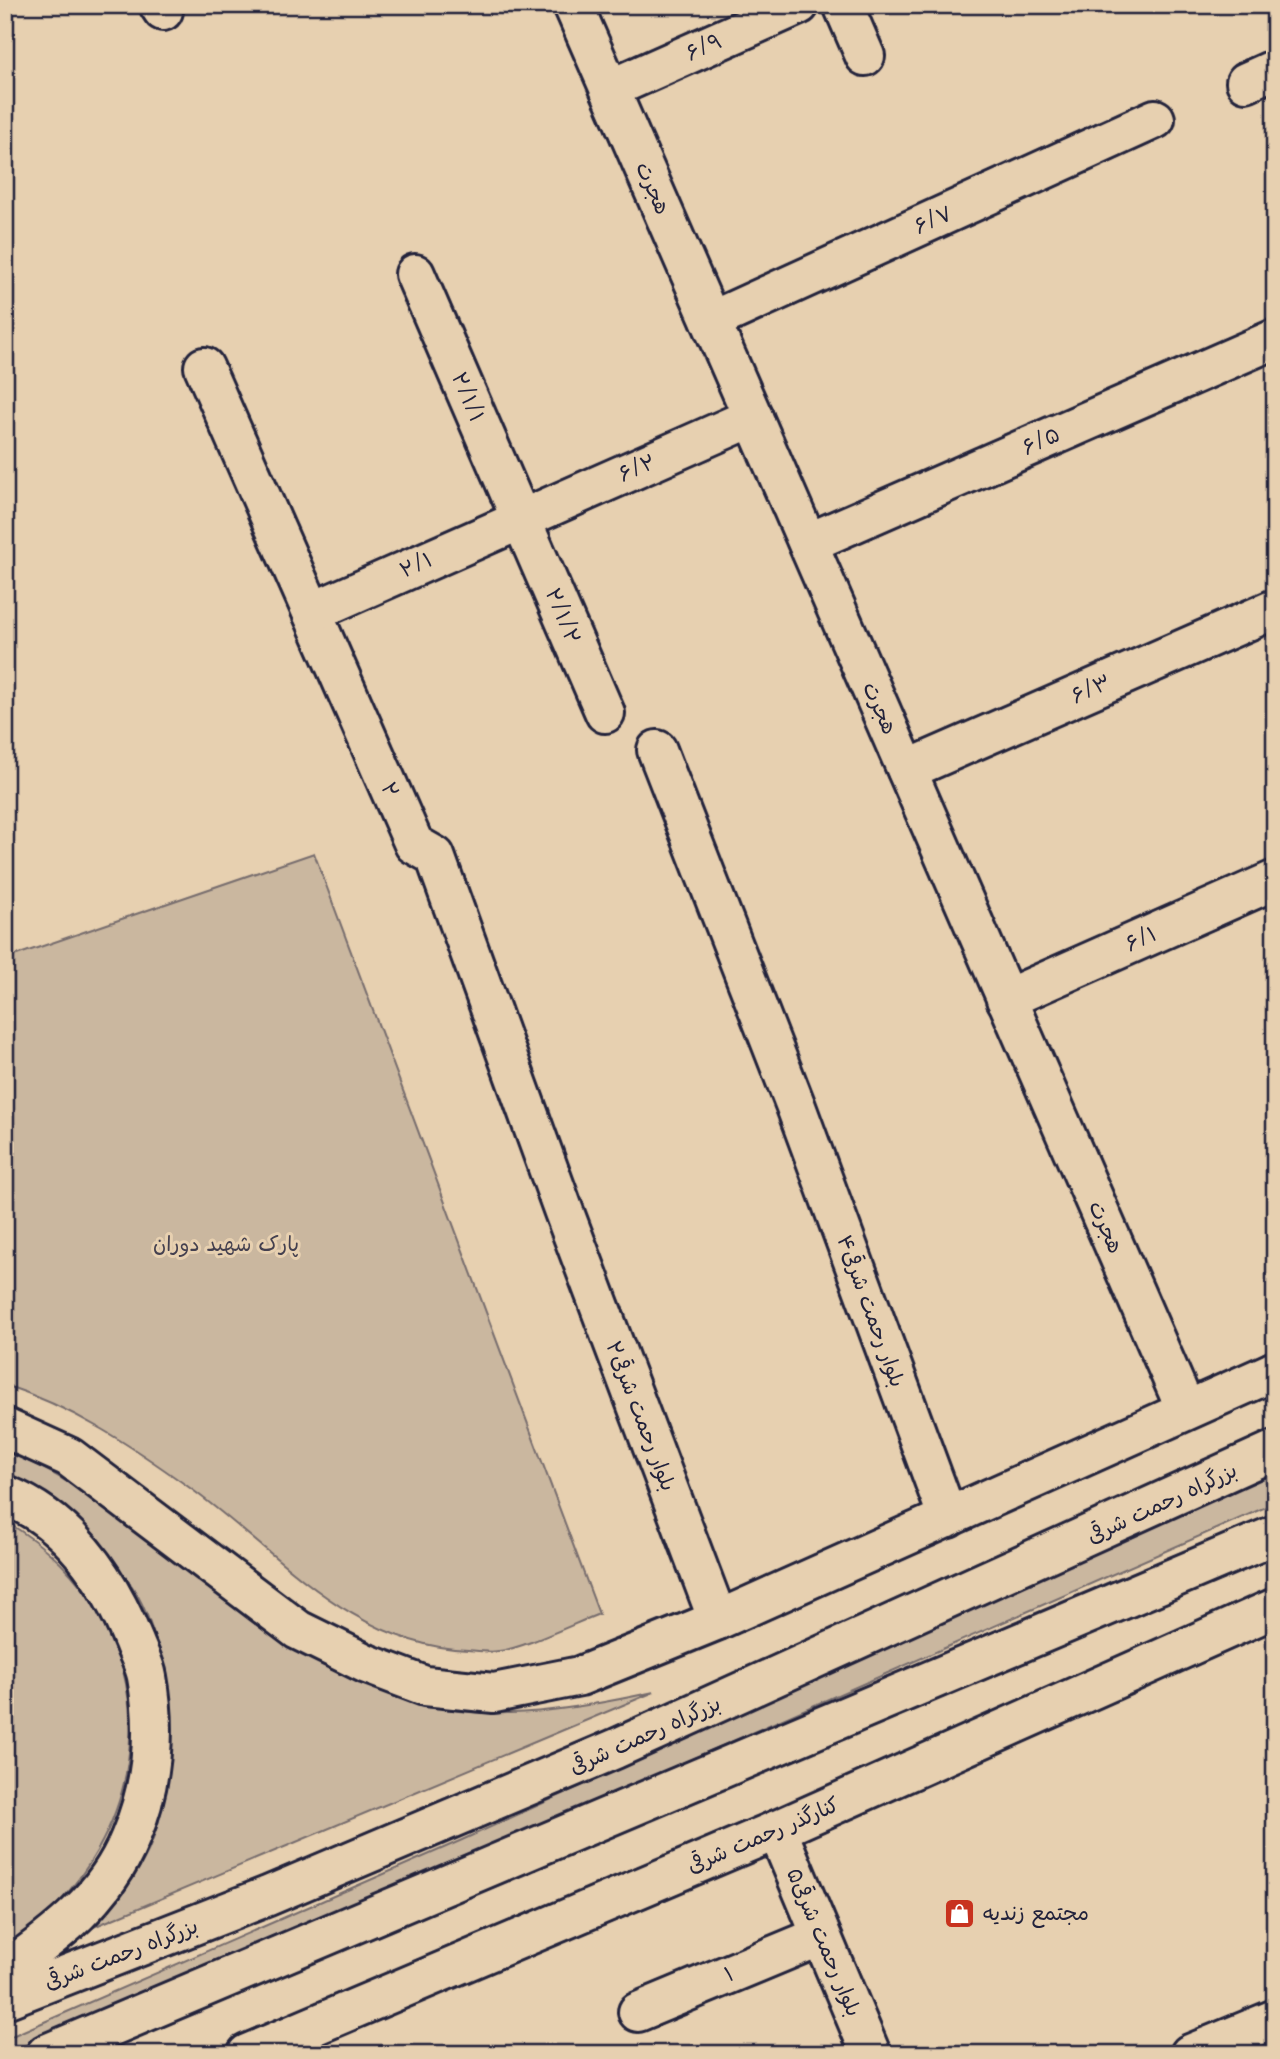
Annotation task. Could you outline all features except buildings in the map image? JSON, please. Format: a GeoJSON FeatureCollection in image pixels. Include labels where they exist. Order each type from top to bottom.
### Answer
{"type":"FeatureCollection","features":[{"type":"Feature","properties":{"kind":"main road","name":"هجرت"},"geometry":{"type":"LineString","coordinates":[[573,5],[1186,1410]]}},
{"type":"Feature","properties":{"kind":"main road","name":"۶/۹"},"geometry":{"type":"LineString","coordinates":[[610,89],[799,5]]}},
{"type":"Feature","properties":{"kind":"main road"},"geometry":{"type":"LineString","coordinates":[[843,5],[865,55]]}},
{"type":"Feature","properties":{"kind":"main road","name":"۶/۷"},"geometry":{"type":"LineString","coordinates":[[711,321],[1155,119]]}},
{"type":"Feature","properties":{"kind":"main road","name":"۲/۱/۱"},"geometry":{"type":"LineString","coordinates":[[415,274],[521,519]]}},
{"type":"Feature","properties":{"kind":"main road","name":"۶/۵"},"geometry":{"type":"LineString","coordinates":[[808,543],[1275,340]]}},
{"type":"Feature","properties":{"kind":"main road","name":"۲"},"geometry":{"type":"LineString","coordinates":[[204,367],[414,844],[435,856],[564,1212]]}},
{"type":"Feature","properties":{"kind":"main road","name":"۶/۲"},"geometry":{"type":"LineString","coordinates":[[521,519],[753,417]]}},
{"type":"Feature","properties":{"kind":"main road","name":"۲/۱"},"geometry":{"type":"LineString","coordinates":[[312,612],[521,519]]}},
{"type":"Feature","properties":{"kind":"main road","name":"۲/۱/۲"},"geometry":{"type":"LineString","coordinates":[[521,519],[604,713]]}},
{"type":"Feature","properties":{"kind":"main road","name":"۶/۳"},"geometry":{"type":"LineString","coordinates":[[907,770],[1275,608]]}},
{"type":"Feature","properties":{"kind":"main road","name":"بلوار رحمت شرقی۴"},"geometry":{"type":"LineString","coordinates":[[657,750],[795,1104],[947,1518]]}},
{"type":"Feature","properties":{"kind":"main road","name":"۶/۱"},"geometry":{"type":"LineString","coordinates":[[1006,999],[1275,880]]}},
{"type":"Feature","properties":{"kind":"main road","name":"بلوار رحمت شرقی۲"},"geometry":{"type":"LineString","coordinates":[[564,1212],[718,1620]]}},
{"type":"Feature","properties":{"kind":"main road"},"geometry":{"type":"LineString","coordinates":[[5,1428],[69,1457],[298,1630],[367,1664],[425,1686],[494,1693],[536,1687],[580,1676],[718,1620],[1274,1371]]}},
{"type":"Feature","properties":{"kind":"main road","name":"بزرگراه رحمت شرقی"},"geometry":{"type":"LineString","coordinates":[[5,1999],[268,1896],[615,1749],[1275,1450]]}},
{"type":"Feature","properties":{"kind":"main road"},"geometry":{"type":"LineString","coordinates":[[5,1495],[62,1529],[101,1575],[122,1614],[147,1675],[152,1730],[148,1789],[130,1840],[100,1890],[62,1930],[5,1971]]}},
{"type":"Feature","properties":{"kind":"main road"},"geometry":{"type":"LineString","coordinates":[[46,2054],[1275,1535]]}},
{"type":"Feature","properties":{"kind":"main road","name":"کنارگذر رحمت شرقی"},"geometry":{"type":"LineString","coordinates":[[255,2052],[777,1830],[1275,1608]]}},
{"type":"Feature","properties":{"kind":"main road","name":"۵بلوار رحمت شرقی"},"geometry":{"type":"LineString","coordinates":[[777,1830],[870,2054]]}},
{"type":"Feature","properties":{"kind":"main road","name":"۱"},"geometry":{"type":"LineString","coordinates":[[638,2012],[821,1936]]}},
{"type":"Feature","properties":{"kind":"main road"},"geometry":{"type":"LineString","coordinates":[[1190,2054],[1275,2019]]}},
{"type":"Feature","properties":{"kind":"green space","name":"پارک شهید دوران"},"geometry":{"type":"Polygon","coordinates":[[[314,853],[599,1614],[509,1649],[484,1652],[426,1644],[388,1632],[352,1614],[318,1591],[190,1488],[146,1457],[78,1416],[5,1385],[5,959],[314,853]]]}},
{"type":"Feature","properties":{"kind":"green space"},"geometry":{"type":"Polygon","coordinates":[[[5,1451],[45,1469],[83,1492],[281,1636],[349,1676],[385,1692],[450,1710],[508,1713],[568,1708],[654,1692],[84,1931],[109,1908],[130,1882],[154,1836],[163,1804],[167,1770],[166,1698],[161,1663],[153,1631],[131,1585],[86,1535],[14,1478],[5,1475],[5,1451]]]}},
{"type":"Feature","properties":{"kind":"green space"},"geometry":{"type":"Polygon","coordinates":[[[1275,1470],[1275,1503],[425,1876],[5,2054],[5,2039],[462,1840],[1275,1470]]]}},
{"type":"Feature","properties":{"kind":"green space"},"geometry":{"type":"Polygon","coordinates":[[[5,1521],[61,1564],[101,1616],[123,1673],[130,1733],[121,1793],[97,1850],[58,1903],[5,1948],[5,1521]]]}},
{"type":"Feature","properties":{"kind":"place","name":"مجتمع زندیه"},"geometry":{"type":"Point","coordinates":[960,1913]}}]}
